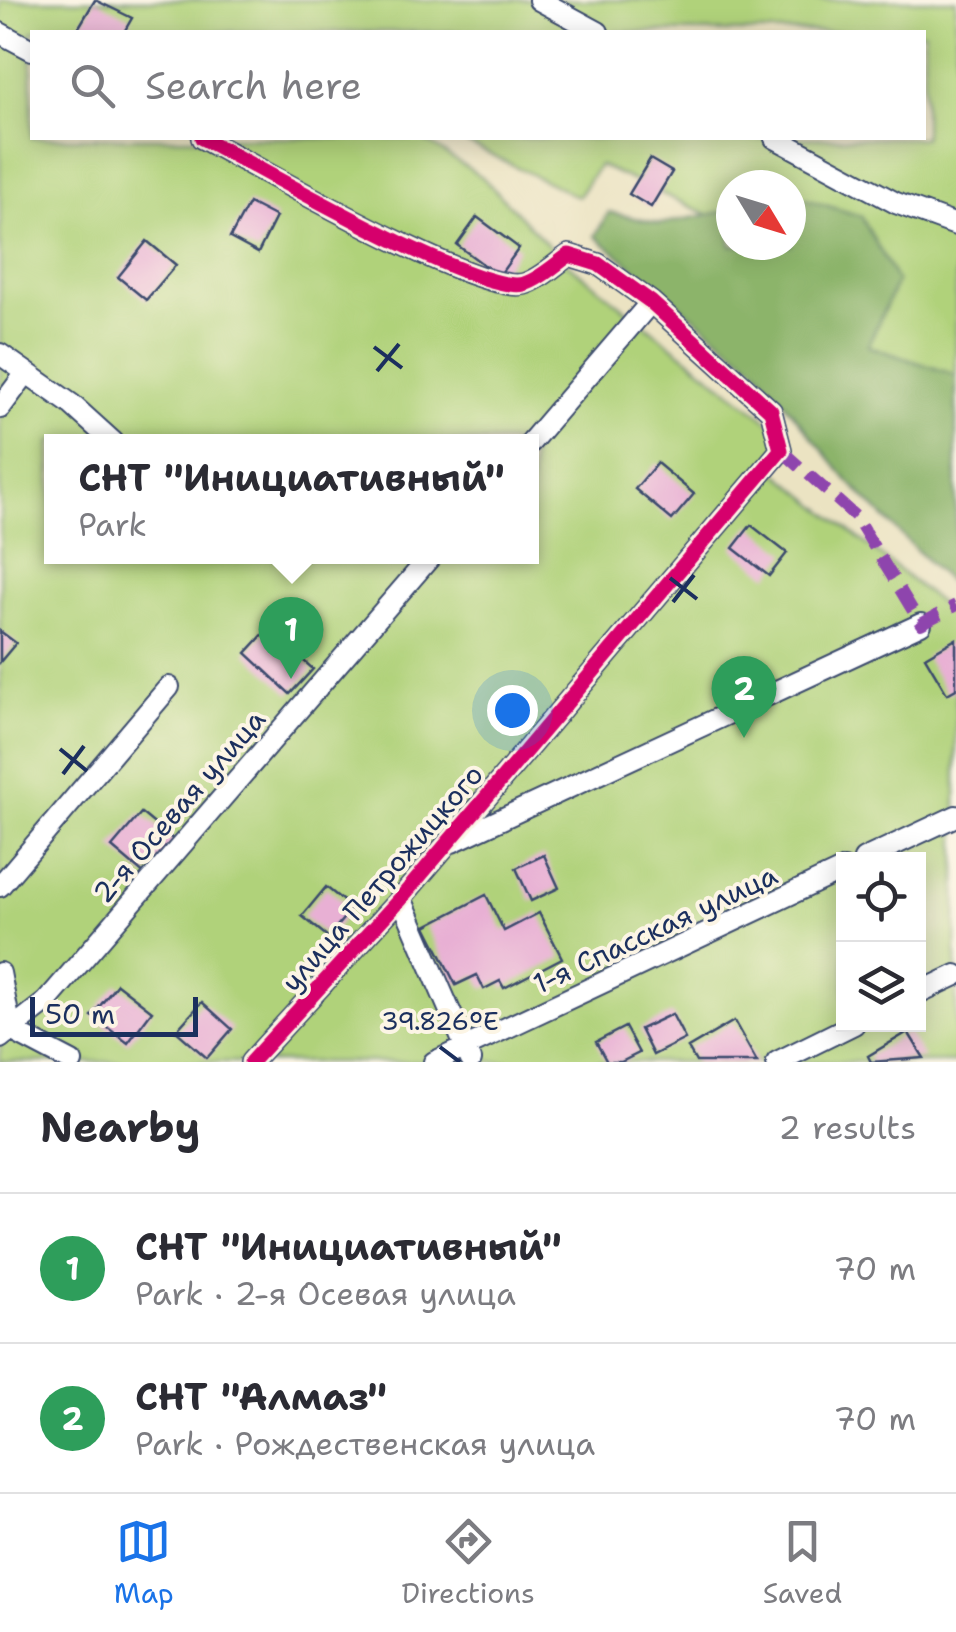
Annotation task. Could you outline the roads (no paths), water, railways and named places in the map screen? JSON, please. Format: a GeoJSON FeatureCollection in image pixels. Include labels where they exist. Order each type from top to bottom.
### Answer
{"type":"FeatureCollection","features":[{"type":"Feature","properties":{"kind":"street"},"geometry":{"type":"LineString","coordinates":[[539,0],[594,30]]}},
{"type":"Feature","properties":{"kind":"street"},"geometry":{"type":"LineString","coordinates":[[0,33],[30,49]]}},
{"type":"Feature","properties":{"kind":"street"},"geometry":{"type":"LineString","coordinates":[[206,140],[428,255],[502,284],[525,284],[570,255],[598,264],[651,302],[538,434]]}},
{"type":"Feature","properties":{"kind":"street"},"geometry":{"type":"LineString","coordinates":[[779,140],[896,203],[956,225]]}},
{"type":"Feature","properties":{"kind":"street","name":"улица Петрожицкого"},"geometry":{"type":"LineString","coordinates":[[251,1062],[401,898],[780,450],[771,410],[651,302]]}},
{"type":"Feature","properties":{"kind":"street"},"geometry":{"type":"LineString","coordinates":[[0,354],[104,434]]}},
{"type":"Feature","properties":{"kind":"street"},"geometry":{"type":"LineString","coordinates":[[0,408],[26,372]]}},
{"type":"Feature","properties":{"kind":"street","name":"2-я Осевая улица"},"geometry":{"type":"LineString","coordinates":[[5,1034],[46,1002],[424,564]]}},
{"type":"Feature","properties":{"kind":"street"},"geometry":{"type":"LineString","coordinates":[[445,845],[922,624]]}},
{"type":"Feature","properties":{"kind":"street"},"geometry":{"type":"LineString","coordinates":[[0,886],[168,687]]}},
{"type":"Feature","properties":{"kind":"street"},"geometry":{"type":"LineString","coordinates":[[881,852],[956,816]]}},
{"type":"Feature","properties":{"kind":"street","name":"1-я Спасская улица"},"geometry":{"type":"LineString","coordinates":[[434,1062],[469,1056],[836,874]]}},
{"type":"Feature","properties":{"kind":"street"},"geometry":{"type":"LineString","coordinates":[[401,898],[469,1056]]}},
{"type":"Feature","properties":{"kind":"street"},"geometry":{"type":"LineString","coordinates":[[0,973],[5,1034],[72,1062]]}},
{"type":"Feature","properties":{"kind":"street"},"geometry":{"type":"LineString","coordinates":[[926,989],[956,975]]}},
{"type":"Feature","properties":{"kind":"street"},"geometry":{"type":"LineString","coordinates":[[777,1062],[838,1032]]}},
{"type":"Feature","properties":{"kind":"place","name":"СНТ \"Инициативный\""},"geometry":{"type":"Point","coordinates":[291,679]}},
{"type":"Feature","properties":{"kind":"place","name":"СНТ \"Алмаз\""},"geometry":{"type":"Point","coordinates":[744,738]}}]}
